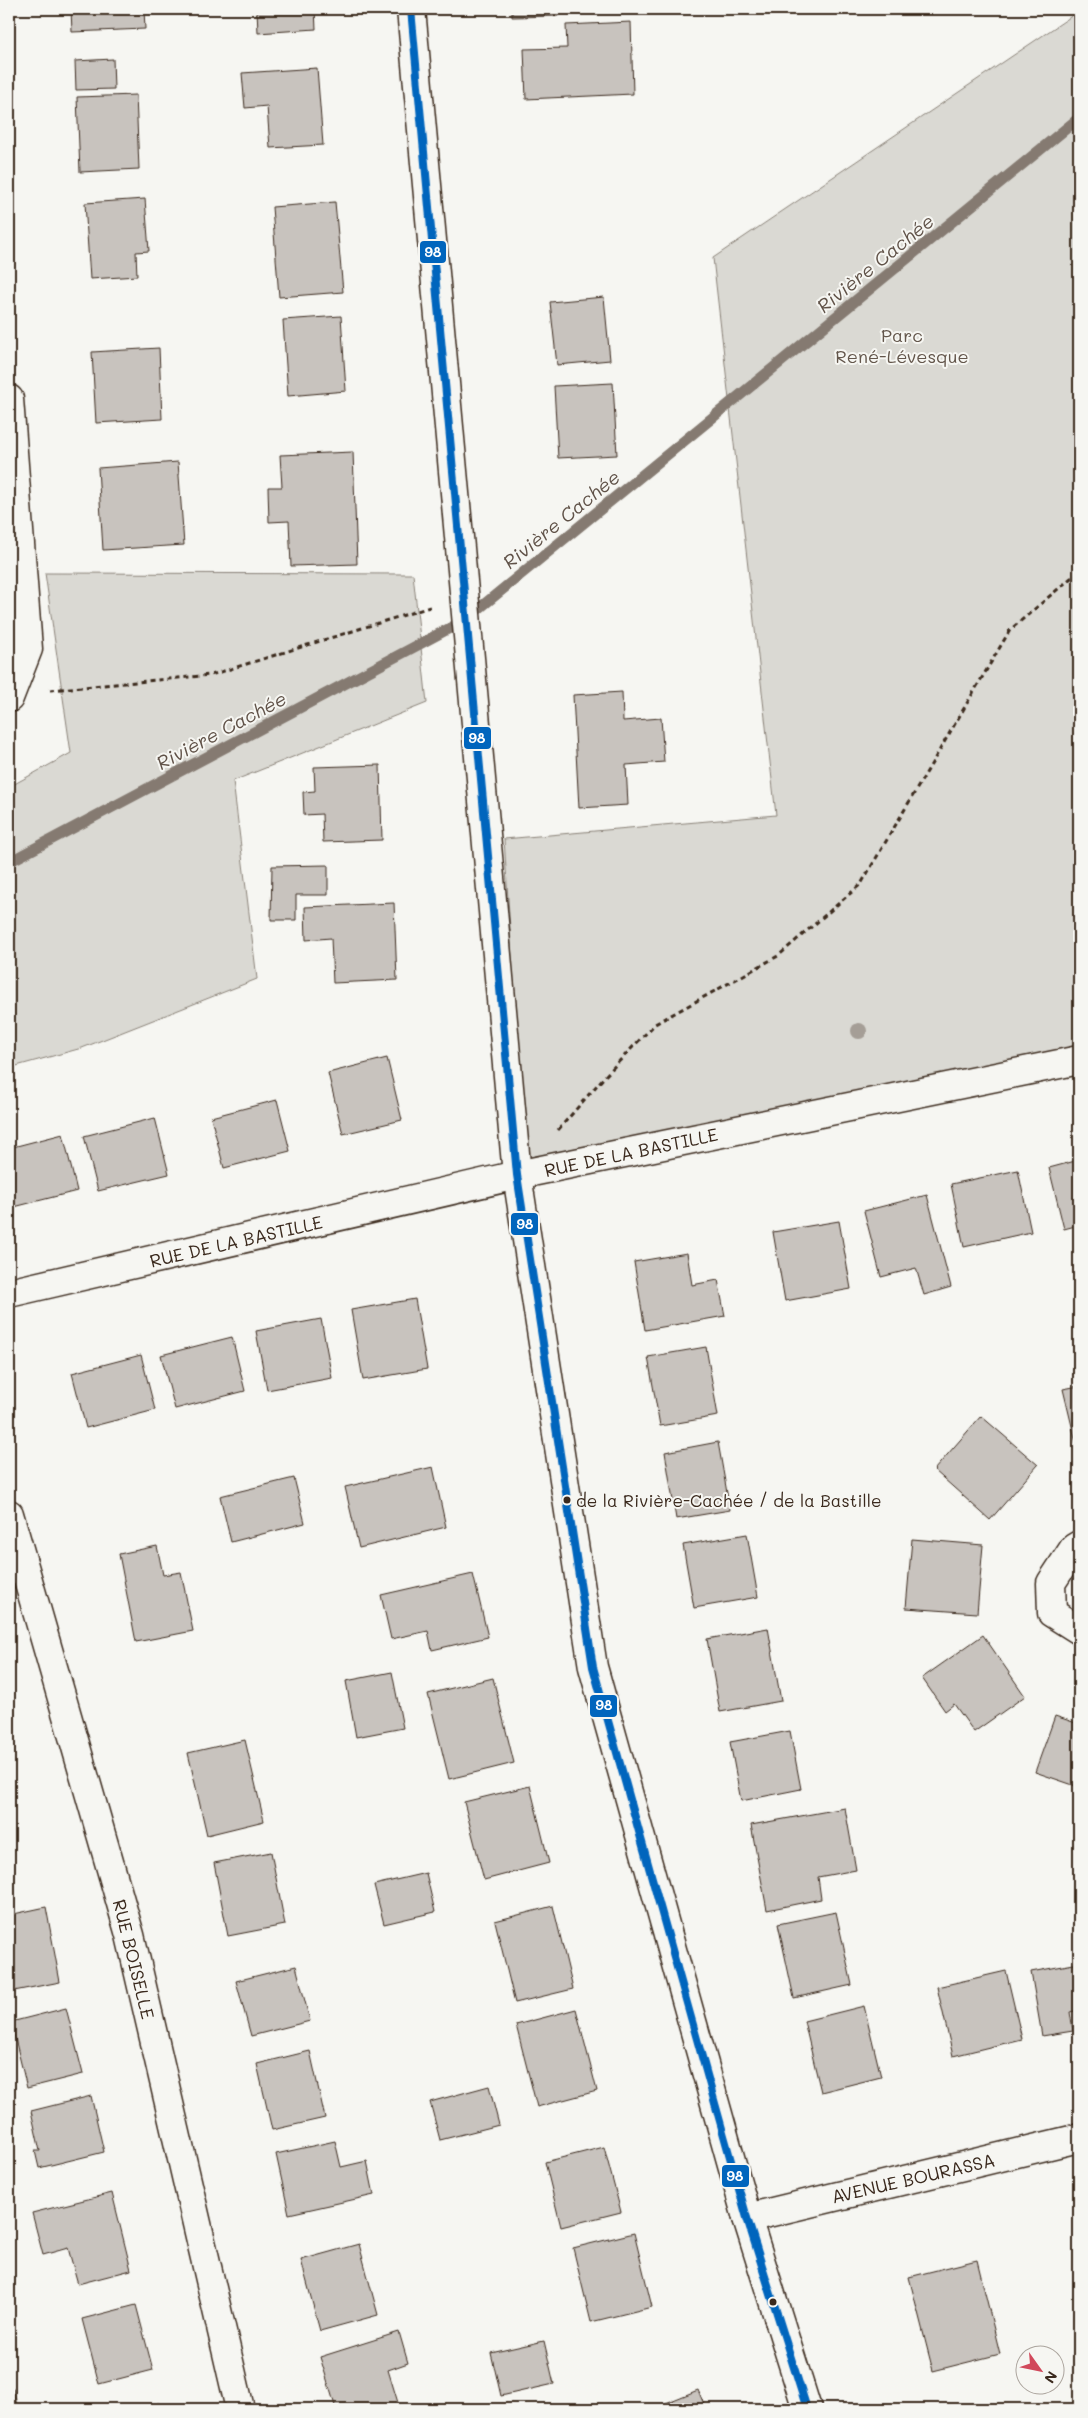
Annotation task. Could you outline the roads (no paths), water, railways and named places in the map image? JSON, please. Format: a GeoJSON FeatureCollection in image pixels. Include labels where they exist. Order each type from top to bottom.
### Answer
{"type":"FeatureCollection","features":[{"type":"Feature","properties":{"kind":"street"},"geometry":{"type":"LineString","coordinates":[[411,9],[517,1175],[592,1667],[747,2218],[807,2409]]}},
{"type":"Feature","properties":{"kind":"street"},"geometry":{"type":"LineString","coordinates":[[9,399],[28,649],[10,696]]}},
{"type":"Feature","properties":{"kind":"street","name":"RUE DE LA BASTILLE"},"geometry":{"type":"LineString","coordinates":[[9,1293],[517,1175],[1079,1060]]}},
{"type":"Feature","properties":{"kind":"street","name":"RUE BOISELLE"},"geometry":{"type":"LineString","coordinates":[[9,1514],[130,1935],[240,2409]]}},
{"type":"Feature","properties":{"kind":"street"},"geometry":{"type":"LineString","coordinates":[[1079,1545],[1074,1548],[1051,1583],[1052,1612],[1079,1630]]}},
{"type":"Feature","properties":{"kind":"street","name":"AVENUE BOURASSA"},"geometry":{"type":"LineString","coordinates":[[747,2218],[1079,2138]]}},
{"type":"Feature","properties":{"kind":"waterway","name":"Rivière Cachée"},"geometry":{"type":"LineString","coordinates":[[9,862],[465,620],[1079,118]]}},
{"type":"Feature","properties":{"kind":"waterway","name":"Rivière Cachée"},"geometry":{"type":"LineString","coordinates":[[9,2391],[13,2409]]}},
{"type":"Feature","properties":{"kind":"place","name":"de la Rivière-Cachée / de la Bastille"},"geometry":{"type":"Point","coordinates":[567,1500]}},
{"type":"Feature","properties":{"kind":"park label","name":"Parc René-Lévesque"},"geometry":{"type":"Point","coordinates":[902,345]}}]}
